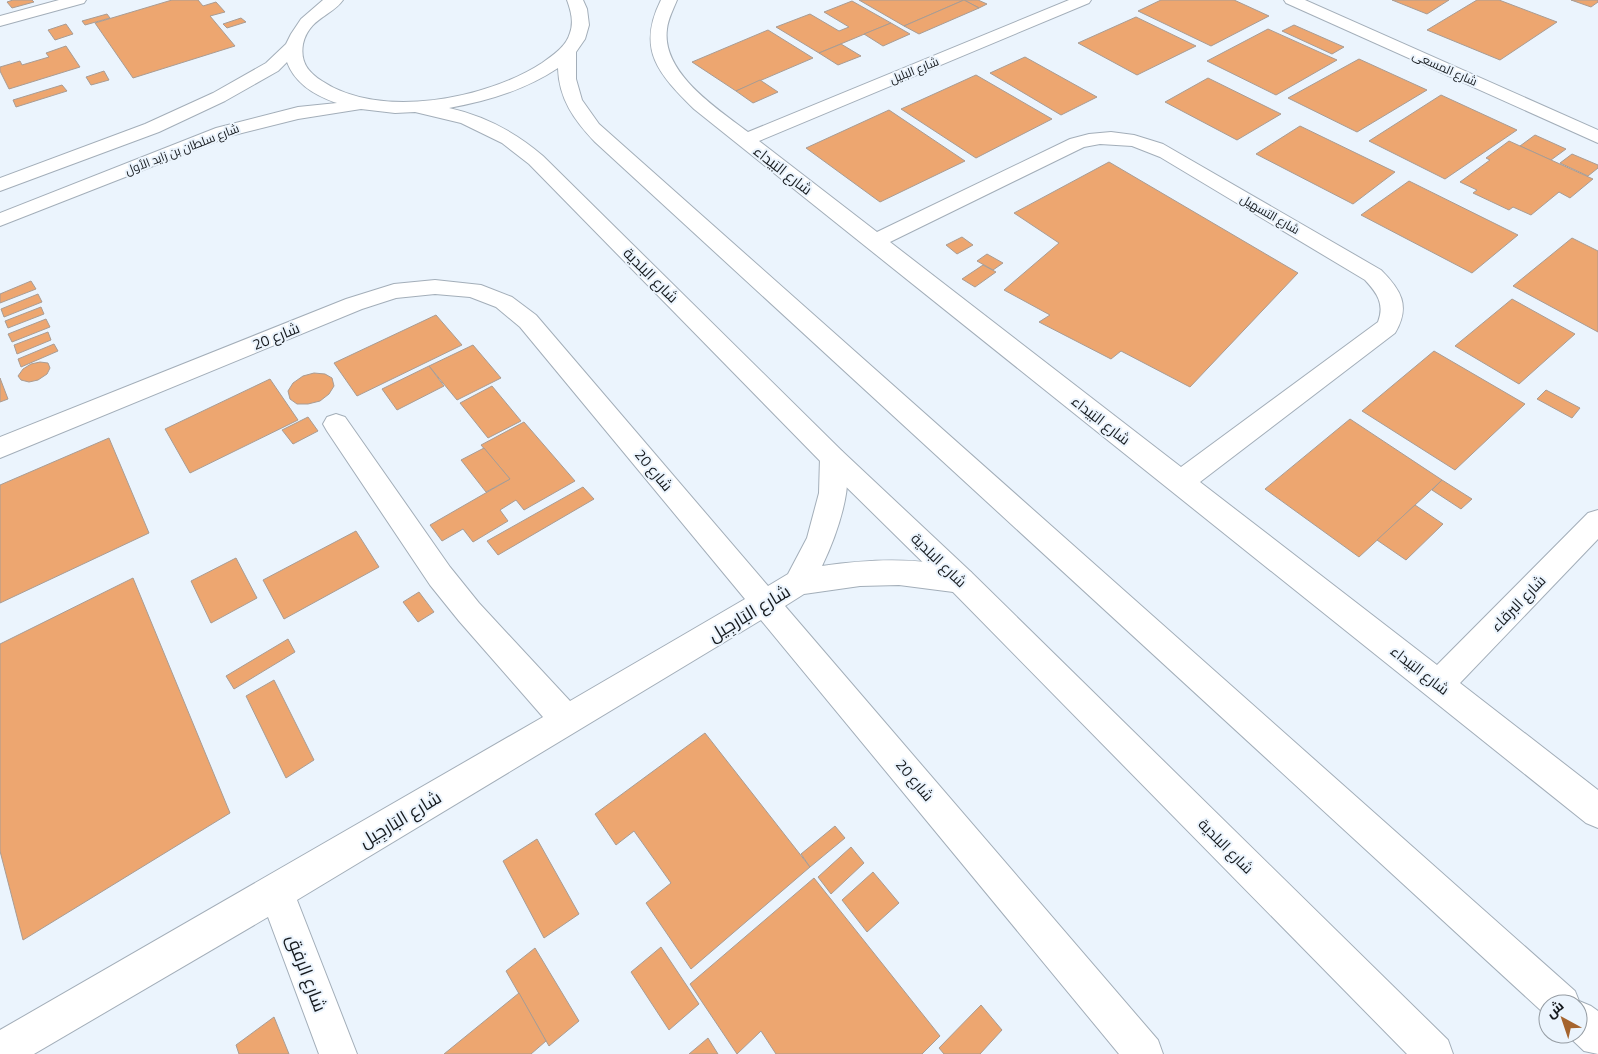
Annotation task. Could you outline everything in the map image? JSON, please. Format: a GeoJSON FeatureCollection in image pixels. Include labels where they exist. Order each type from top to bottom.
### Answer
{"type":"FeatureCollection","features":[{"type":"Feature","properties":{"kind":"street"},"geometry":{"type":"LineString","coordinates":[[0,21],[78,0]]}},
{"type":"Feature","properties":{"kind":"street"},"geometry":{"type":"LineString","coordinates":[[333,1],[306,23],[298,34],[294,46],[294,59],[299,72],[310,83],[333,95],[372,105],[419,106],[472,99],[507,89],[551,66],[567,52],[577,39],[581,25],[578,6],[594,0]]}},
{"type":"Feature","properties":{"kind":"street","name":"شارع البَيداء"},"geometry":{"type":"LineString","coordinates":[[669,0],[662,12],[657,32],[660,52],[675,78],[701,105],[1598,811]]}},
{"type":"Feature","properties":{"kind":"street","name":"شارع البليل"},"geometry":{"type":"LineString","coordinates":[[745,140],[1083,0]]}},
{"type":"Feature","properties":{"kind":"street","name":"شارع المسعى"},"geometry":{"type":"LineString","coordinates":[[1292,0],[1598,137]]}},
{"type":"Feature","properties":{"kind":"street"},"geometry":{"type":"LineString","coordinates":[[0,185],[152,128],[219,98],[272,67],[294,46]]}},
{"type":"Feature","properties":{"kind":"street"},"geometry":{"type":"LineString","coordinates":[[567,52],[566,70],[569,93],[581,116],[602,138],[1551,994]]}},
{"type":"Feature","properties":{"kind":"street","name":"شارع سلطان بن زايد الأول"},"geometry":{"type":"LineString","coordinates":[[0,220],[223,132],[298,113],[372,105]]}},
{"type":"Feature","properties":{"kind":"street","name":"شارع البلدية"},"geometry":{"type":"LineString","coordinates":[[419,106],[475,120],[499,131],[519,144],[1434,1054]]}},
{"type":"Feature","properties":{"kind":"street","name":"شارع التسهيل"},"geometry":{"type":"LineString","coordinates":[[874,242],[1077,143],[1114,138],[1142,142],[1166,153],[1373,275],[1390,297],[1393,308],[1393,318],[1387,328],[1180,482]]}},
{"type":"Feature","properties":{"kind":"street","name":"شارع 20"},"geometry":{"type":"LineString","coordinates":[[0,448],[354,304],[394,291],[435,286],[473,290],[504,302],[528,321],[1144,1054]]}},
{"type":"Feature","properties":{"kind":"street"},"geometry":{"type":"LineString","coordinates":[[336,424],[440,576],[469,612],[567,720]]}},
{"type":"Feature","properties":{"kind":"street","name":"شارع البَارجِيل"},"geometry":{"type":"LineString","coordinates":[[798,583],[814,558],[825,532],[834,482],[833,458]]}},
{"type":"Feature","properties":{"kind":"street","name":"شارع البرقاء"},"geometry":{"type":"LineString","coordinates":[[1438,684],[1598,521]]}},
{"type":"Feature","properties":{"kind":"street","name":"شارع البَارجِيل"},"geometry":{"type":"LineString","coordinates":[[0,1052],[276,892],[798,583],[862,572],[927,575],[960,581]]}},
{"type":"Feature","properties":{"kind":"street","name":"شارع الرفق"},"geometry":{"type":"LineString","coordinates":[[276,892],[338,1054]]}},
{"type":"Feature","properties":{"kind":"street"},"geometry":{"type":"LineString","coordinates":[[1588,1028],[1598,1037]]}},
{"type":"Feature","properties":{"kind":"building"},"geometry":{"type":"Polygon","coordinates":[[[13,0],[32,0],[34,2],[12,8],[7,2],[13,0]]]}},
{"type":"Feature","properties":{"kind":"building"},"geometry":{"type":"Polygon","coordinates":[[[172,0],[198,0],[203,6],[216,2],[225,12],[210,16],[235,46],[133,78],[95,23],[172,0]]]}},
{"type":"Feature","properties":{"kind":"building"},"geometry":{"type":"Polygon","coordinates":[[[859,0],[964,0],[904,26],[859,0]]]}},
{"type":"Feature","properties":{"kind":"building"},"geometry":{"type":"Polygon","coordinates":[[[964,0],[978,0],[987,4],[979,8],[964,0]]]}},
{"type":"Feature","properties":{"kind":"building"},"geometry":{"type":"Polygon","coordinates":[[[964,0],[979,8],[919,34],[904,26],[964,0]]]}},
{"type":"Feature","properties":{"kind":"building"},"geometry":{"type":"Polygon","coordinates":[[[1161,0],[1234,0],[1269,16],[1211,46],[1138,11],[1161,0]]]}},
{"type":"Feature","properties":{"kind":"building"},"geometry":{"type":"Polygon","coordinates":[[[1392,0],[1449,0],[1427,14],[1392,0]]]}},
{"type":"Feature","properties":{"kind":"building"},"geometry":{"type":"Polygon","coordinates":[[[1477,0],[1499,0],[1557,22],[1500,60],[1427,30],[1477,0]]]}},
{"type":"Feature","properties":{"kind":"building"},"geometry":{"type":"Polygon","coordinates":[[[1571,0],[1598,0],[1598,2],[1591,7],[1571,0]]]}},
{"type":"Feature","properties":{"kind":"building"},"geometry":{"type":"Polygon","coordinates":[[[852,1],[891,23],[819,53],[776,27],[810,14],[839,31],[849,27],[824,12],[852,1]]]}},
{"type":"Feature","properties":{"kind":"building"},"geometry":{"type":"Polygon","coordinates":[[[107,14],[110,18],[85,25],[82,21],[107,14]]]}},
{"type":"Feature","properties":{"kind":"building"},"geometry":{"type":"Polygon","coordinates":[[[1136,17],[1196,46],[1137,75],[1078,43],[1136,17]]]}},
{"type":"Feature","properties":{"kind":"building"},"geometry":{"type":"Polygon","coordinates":[[[241,18],[246,22],[227,28],[223,24],[241,18]]]}},
{"type":"Feature","properties":{"kind":"building"},"geometry":{"type":"Polygon","coordinates":[[[891,23],[910,34],[883,46],[864,34],[891,23]]]}},
{"type":"Feature","properties":{"kind":"building"},"geometry":{"type":"Polygon","coordinates":[[[66,24],[73,34],[55,40],[48,30],[66,24]]]}},
{"type":"Feature","properties":{"kind":"building"},"geometry":{"type":"Polygon","coordinates":[[[1294,25],[1344,47],[1332,54],[1282,31],[1294,25]]]}},
{"type":"Feature","properties":{"kind":"building"},"geometry":{"type":"Polygon","coordinates":[[[1268,29],[1337,60],[1276,95],[1207,61],[1268,29]]]}},
{"type":"Feature","properties":{"kind":"building"},"geometry":{"type":"Polygon","coordinates":[[[768,30],[813,58],[736,91],[692,62],[768,30]]]}},
{"type":"Feature","properties":{"kind":"building"},"geometry":{"type":"Polygon","coordinates":[[[841,44],[861,56],[838,65],[819,53],[841,44]]]}},
{"type":"Feature","properties":{"kind":"building"},"geometry":{"type":"Polygon","coordinates":[[[66,46],[80,67],[9,89],[0,71],[0,67],[20,61],[22,65],[49,57],[46,53],[66,46]]]}},
{"type":"Feature","properties":{"kind":"building"},"geometry":{"type":"Polygon","coordinates":[[[1025,57],[1097,97],[1061,115],[990,73],[1025,57]]]}},
{"type":"Feature","properties":{"kind":"building"},"geometry":{"type":"Polygon","coordinates":[[[1359,59],[1427,90],[1357,132],[1288,98],[1359,59]]]}},
{"type":"Feature","properties":{"kind":"building"},"geometry":{"type":"Polygon","coordinates":[[[104,71],[109,80],[91,85],[86,77],[104,71]]]}},
{"type":"Feature","properties":{"kind":"building"},"geometry":{"type":"Polygon","coordinates":[[[976,75],[1052,119],[976,158],[901,109],[976,75]]]}},
{"type":"Feature","properties":{"kind":"building"},"geometry":{"type":"Polygon","coordinates":[[[1208,78],[1281,114],[1237,140],[1165,102],[1208,78]]]}},
{"type":"Feature","properties":{"kind":"building"},"geometry":{"type":"Polygon","coordinates":[[[760,80],[778,92],[753,103],[736,91],[760,80]]]}},
{"type":"Feature","properties":{"kind":"building"},"geometry":{"type":"Polygon","coordinates":[[[62,85],[67,91],[16,107],[13,100],[62,85]]]}},
{"type":"Feature","properties":{"kind":"building"},"geometry":{"type":"Polygon","coordinates":[[[1441,95],[1517,130],[1445,179],[1369,141],[1441,95]]]}},
{"type":"Feature","properties":{"kind":"building"},"geometry":{"type":"Polygon","coordinates":[[[889,110],[965,161],[880,202],[806,148],[889,110]]]}},
{"type":"Feature","properties":{"kind":"building"},"geometry":{"type":"Polygon","coordinates":[[[1300,126],[1395,172],[1353,204],[1256,154],[1300,126]]]}},
{"type":"Feature","properties":{"kind":"building"},"geometry":{"type":"Polygon","coordinates":[[[1535,135],[1566,149],[1551,160],[1520,146],[1535,135]]]}},
{"type":"Feature","properties":{"kind":"building"},"geometry":{"type":"Polygon","coordinates":[[[1509,141],[1593,179],[1570,198],[1559,192],[1531,215],[1513,207],[1509,210],[1473,193],[1477,190],[1460,182],[1490,160],[1486,158],[1509,141]]]}},
{"type":"Feature","properties":{"kind":"building"},"geometry":{"type":"Polygon","coordinates":[[[1572,154],[1598,165],[1598,168],[1588,176],[1560,163],[1572,154]]]}},
{"type":"Feature","properties":{"kind":"building"},"geometry":{"type":"Polygon","coordinates":[[[1109,162],[1298,273],[1190,387],[1121,351],[1111,359],[1039,322],[1050,315],[1004,290],[1059,243],[1014,213],[1109,162]]]}},
{"type":"Feature","properties":{"kind":"building"},"geometry":{"type":"Polygon","coordinates":[[[1409,181],[1518,235],[1472,273],[1361,215],[1409,181]]]}},
{"type":"Feature","properties":{"kind":"building"},"geometry":{"type":"Polygon","coordinates":[[[962,237],[973,245],[957,254],[946,245],[962,237]]]}},
{"type":"Feature","properties":{"kind":"building"},"geometry":{"type":"Polygon","coordinates":[[[1572,238],[1598,251],[1598,332],[1513,286],[1572,238]]]}},
{"type":"Feature","properties":{"kind":"building"},"geometry":{"type":"Polygon","coordinates":[[[987,254],[1003,263],[993,270],[977,261],[987,254]]]}},
{"type":"Feature","properties":{"kind":"building"},"geometry":{"type":"Polygon","coordinates":[[[983,265],[996,272],[975,287],[962,279],[983,265]]]}},
{"type":"Feature","properties":{"kind":"building"},"geometry":{"type":"Polygon","coordinates":[[[31,281],[36,289],[0,303],[0,294],[31,281]]]}},
{"type":"Feature","properties":{"kind":"building"},"geometry":{"type":"Polygon","coordinates":[[[38,294],[42,302],[4,317],[1,309],[38,294]]]}},
{"type":"Feature","properties":{"kind":"building"},"geometry":{"type":"Polygon","coordinates":[[[1512,299],[1575,334],[1519,384],[1455,346],[1512,299]]]}},
{"type":"Feature","properties":{"kind":"building"},"geometry":{"type":"Polygon","coordinates":[[[41,307],[44,314],[8,328],[5,321],[41,307]]]}},
{"type":"Feature","properties":{"kind":"building"},"geometry":{"type":"Polygon","coordinates":[[[436,315],[462,345],[357,396],[334,363],[436,315]]]}},
{"type":"Feature","properties":{"kind":"building"},"geometry":{"type":"Polygon","coordinates":[[[46,319],[50,327],[12,342],[8,334],[46,319]]]}},
{"type":"Feature","properties":{"kind":"building"},"geometry":{"type":"Polygon","coordinates":[[[48,332],[51,340],[17,354],[14,345],[48,332]]]}},
{"type":"Feature","properties":{"kind":"building"},"geometry":{"type":"Polygon","coordinates":[[[54,344],[58,351],[21,367],[18,359],[54,344]]]}},
{"type":"Feature","properties":{"kind":"building"},"geometry":{"type":"Polygon","coordinates":[[[473,345],[501,378],[457,400],[429,366],[473,345]]]}},
{"type":"Feature","properties":{"kind":"building"},"geometry":{"type":"Polygon","coordinates":[[[1434,351],[1525,404],[1455,470],[1362,411],[1434,351]]]}},
{"type":"Feature","properties":{"kind":"building"},"geometry":{"type":"Polygon","coordinates":[[[48,363],[50,368],[47,374],[38,380],[29,382],[21,380],[18,376],[23,369],[31,364],[48,363]]]}},
{"type":"Feature","properties":{"kind":"building"},"geometry":{"type":"Polygon","coordinates":[[[429,366],[444,386],[397,410],[382,389],[429,366]]]}},
{"type":"Feature","properties":{"kind":"building"},"geometry":{"type":"Polygon","coordinates":[[[314,373],[325,374],[332,378],[334,386],[329,394],[320,401],[308,404],[297,404],[290,399],[288,391],[293,383],[303,376],[314,373]]]}},
{"type":"Feature","properties":{"kind":"building"},"geometry":{"type":"Polygon","coordinates":[[[0,378],[8,399],[0,402],[0,378]]]}},
{"type":"Feature","properties":{"kind":"building"},"geometry":{"type":"Polygon","coordinates":[[[270,379],[298,420],[190,473],[165,429],[270,379]]]}},
{"type":"Feature","properties":{"kind":"building"},"geometry":{"type":"Polygon","coordinates":[[[492,386],[521,421],[488,438],[460,403],[492,386]]]}},
{"type":"Feature","properties":{"kind":"building"},"geometry":{"type":"Polygon","coordinates":[[[1546,390],[1580,408],[1572,418],[1537,399],[1546,390]]]}},
{"type":"Feature","properties":{"kind":"building"},"geometry":{"type":"Polygon","coordinates":[[[308,417],[318,431],[293,444],[282,430],[308,417]]]}},
{"type":"Feature","properties":{"kind":"building"},"geometry":{"type":"Polygon","coordinates":[[[1350,419],[1442,480],[1359,557],[1265,489],[1350,419]]]}},
{"type":"Feature","properties":{"kind":"building"},"geometry":{"type":"Polygon","coordinates":[[[524,422],[575,481],[524,510],[516,500],[500,510],[508,521],[473,542],[463,529],[442,541],[430,525],[510,479],[481,445],[524,422]]]}},
{"type":"Feature","properties":{"kind":"building"},"geometry":{"type":"Polygon","coordinates":[[[109,438],[149,533],[0,603],[0,485],[109,438]]]}},
{"type":"Feature","properties":{"kind":"building"},"geometry":{"type":"Polygon","coordinates":[[[484,448],[510,479],[486,492],[461,460],[484,448]]]}},
{"type":"Feature","properties":{"kind":"building"},"geometry":{"type":"Polygon","coordinates":[[[1442,480],[1472,499],[1461,509],[1432,490],[1442,480]]]}},
{"type":"Feature","properties":{"kind":"building"},"geometry":{"type":"Polygon","coordinates":[[[583,487],[594,499],[498,555],[487,541],[583,487]]]}},
{"type":"Feature","properties":{"kind":"building"},"geometry":{"type":"Polygon","coordinates":[[[1415,505],[1443,524],[1406,560],[1377,540],[1415,505]]]}},
{"type":"Feature","properties":{"kind":"building"},"geometry":{"type":"Polygon","coordinates":[[[356,531],[379,567],[284,619],[263,580],[356,531]]]}},
{"type":"Feature","properties":{"kind":"building"},"geometry":{"type":"Polygon","coordinates":[[[236,558],[257,598],[211,623],[191,581],[236,558]]]}},
{"type":"Feature","properties":{"kind":"building"},"geometry":{"type":"Polygon","coordinates":[[[133,578],[230,813],[23,940],[0,851],[0,644],[133,578]]]}},
{"type":"Feature","properties":{"kind":"building"},"geometry":{"type":"Polygon","coordinates":[[[419,592],[434,612],[418,622],[403,602],[419,592]]]}},
{"type":"Feature","properties":{"kind":"building"},"geometry":{"type":"Polygon","coordinates":[[[288,639],[295,652],[234,689],[226,676],[288,639]]]}},
{"type":"Feature","properties":{"kind":"building"},"geometry":{"type":"Polygon","coordinates":[[[274,680],[314,760],[286,778],[246,696],[274,680]]]}},
{"type":"Feature","properties":{"kind":"building"},"geometry":{"type":"Polygon","coordinates":[[[705,733],[810,867],[691,969],[646,903],[671,883],[634,831],[616,845],[595,814],[705,733]]]}},
{"type":"Feature","properties":{"kind":"building"},"geometry":{"type":"Polygon","coordinates":[[[835,826],[845,838],[810,867],[801,854],[835,826]]]}},
{"type":"Feature","properties":{"kind":"building"},"geometry":{"type":"Polygon","coordinates":[[[537,839],[579,914],[544,938],[503,861],[537,839]]]}},
{"type":"Feature","properties":{"kind":"building"},"geometry":{"type":"Polygon","coordinates":[[[851,847],[864,863],[831,894],[818,877],[851,847]]]}},
{"type":"Feature","properties":{"kind":"building"},"geometry":{"type":"Polygon","coordinates":[[[873,872],[899,903],[867,932],[842,900],[873,872]]]}},
{"type":"Feature","properties":{"kind":"building"},"geometry":{"type":"Polygon","coordinates":[[[814,878],[940,1036],[922,1054],[776,1054],[761,1031],[737,1054],[690,984],[814,878]]]}},
{"type":"Feature","properties":{"kind":"building"},"geometry":{"type":"Polygon","coordinates":[[[661,947],[699,1004],[669,1030],[631,972],[661,947]]]}},
{"type":"Feature","properties":{"kind":"building"},"geometry":{"type":"Polygon","coordinates":[[[535,948],[579,1021],[549,1046],[506,971],[535,948]]]}},
{"type":"Feature","properties":{"kind":"building"},"geometry":{"type":"Polygon","coordinates":[[[519,993],[546,1041],[531,1054],[444,1054],[519,993]]]}},
{"type":"Feature","properties":{"kind":"building"},"geometry":{"type":"Polygon","coordinates":[[[981,1005],[1002,1030],[980,1054],[944,1054],[939,1048],[981,1005]]]}},
{"type":"Feature","properties":{"kind":"building"},"geometry":{"type":"Polygon","coordinates":[[[274,1017],[289,1054],[239,1054],[236,1045],[274,1017]]]}},
{"type":"Feature","properties":{"kind":"building"},"geometry":{"type":"Polygon","coordinates":[[[708,1038],[718,1054],[689,1054],[708,1038]]]}}]}
